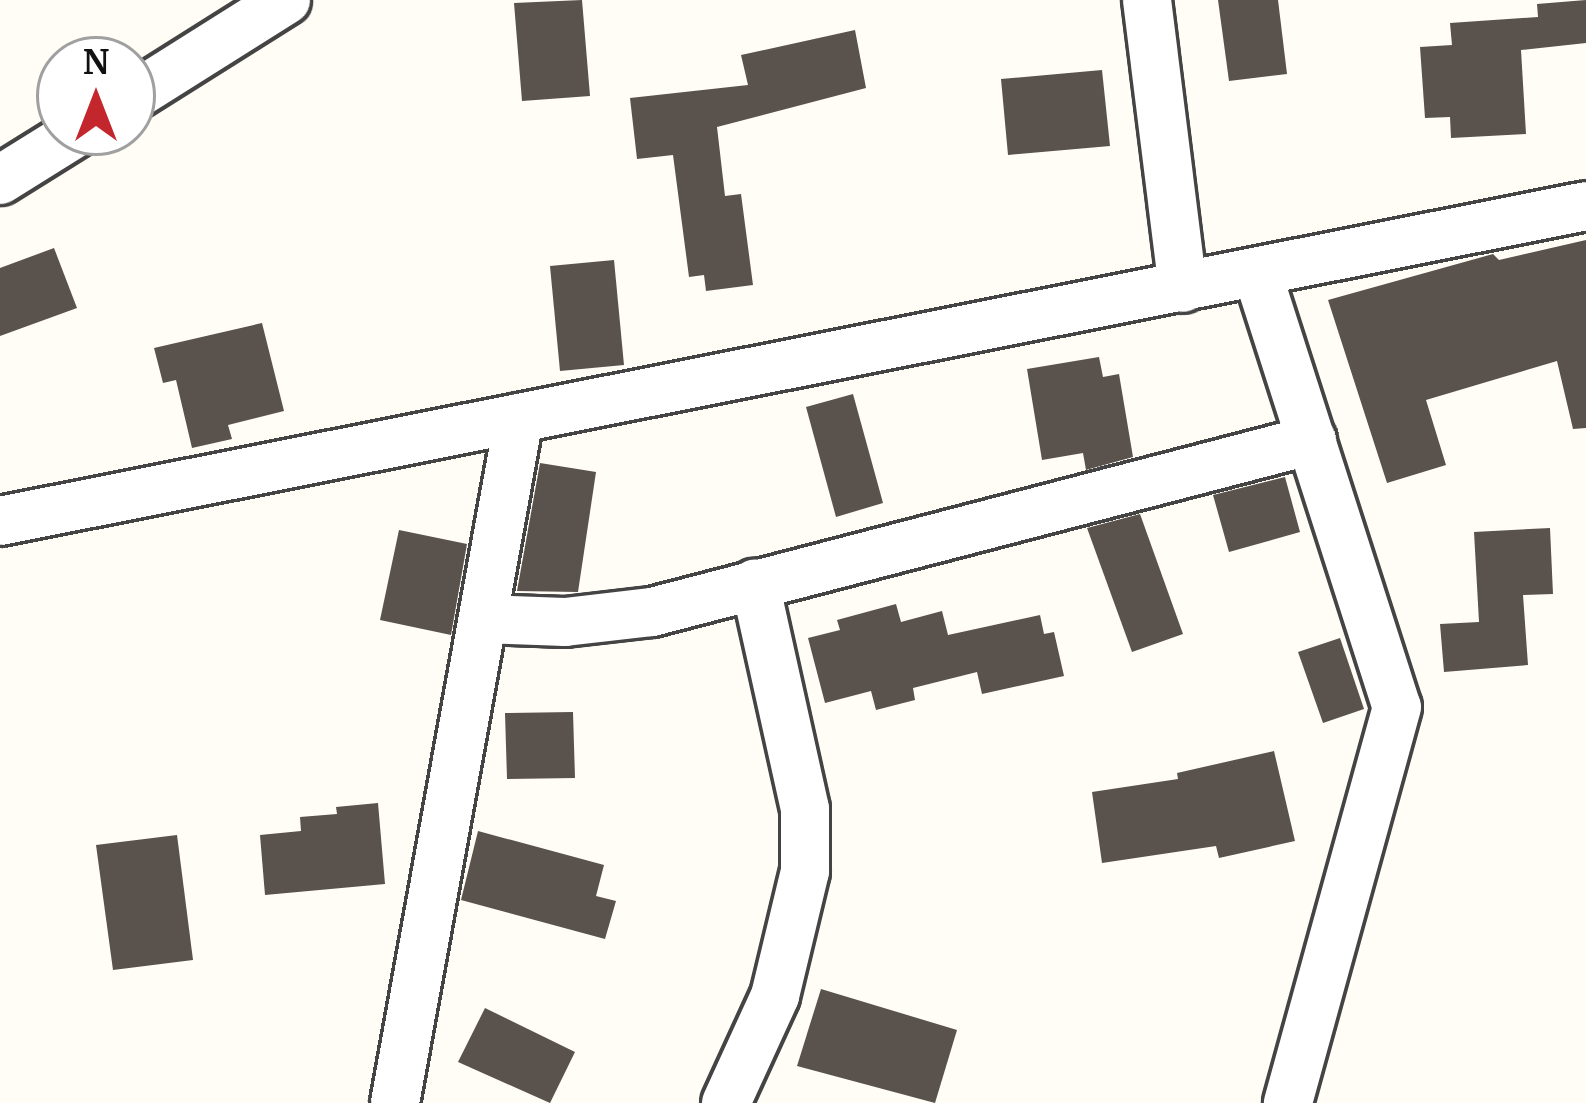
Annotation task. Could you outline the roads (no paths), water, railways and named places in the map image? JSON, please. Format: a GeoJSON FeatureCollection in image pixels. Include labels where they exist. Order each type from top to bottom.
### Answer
{"type":"FeatureCollection","features":[{"type":"Feature","properties":{"kind":"street"},"geometry":{"type":"LineString","coordinates":[[156,82],[286,0]]}},
{"type":"Feature","properties":{"kind":"street"},"geometry":{"type":"LineString","coordinates":[[1147,0],[1184,288]]}},
{"type":"Feature","properties":{"kind":"street"},"geometry":{"type":"LineString","coordinates":[[0,180],[38,156]]}},
{"type":"Feature","properties":{"kind":"street"},"geometry":{"type":"LineString","coordinates":[[0,521],[1586,206]]}},
{"type":"Feature","properties":{"kind":"street"},"geometry":{"type":"LineString","coordinates":[[1257,272],[1396,706],[1288,1103]]}},
{"type":"Feature","properties":{"kind":"street"},"geometry":{"type":"LineString","coordinates":[[395,1103],[519,418]]}},
{"type":"Feature","properties":{"kind":"street"},"geometry":{"type":"LineString","coordinates":[[483,619],[565,622],[652,612],[1312,440]]}},
{"type":"Feature","properties":{"kind":"street"},"geometry":{"type":"LineString","coordinates":[[726,1103],[775,996],[805,871],[805,809],[754,583]]}}]}
